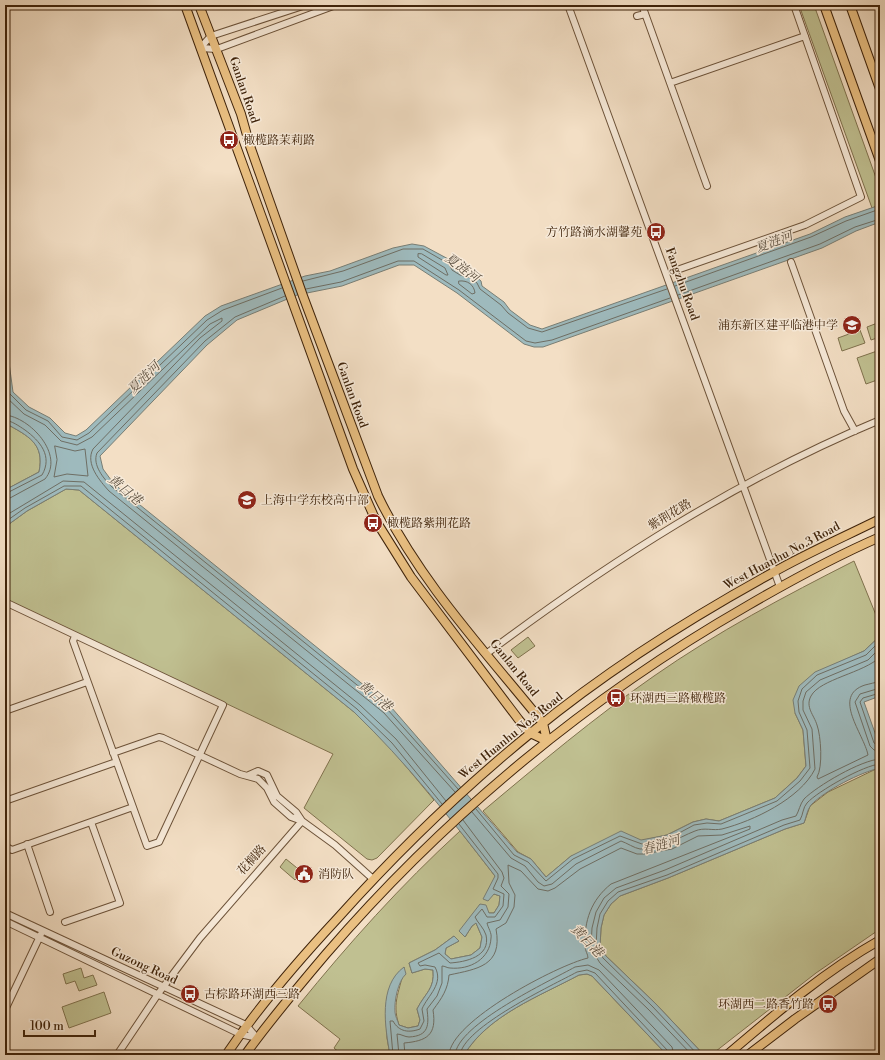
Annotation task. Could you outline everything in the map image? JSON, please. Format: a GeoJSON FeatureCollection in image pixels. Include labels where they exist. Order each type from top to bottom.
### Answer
{"type":"FeatureCollection","features":[{"type":"Feature","properties":{"kind":"main road","name":"Ganlan Road"},"geometry":{"type":"LineString","coordinates":[[185,5],[353,469],[376,521],[410,577],[530,733],[547,741]]}},
{"type":"Feature","properties":{"kind":"main road","name":"Ganlan Road"},"geometry":{"type":"LineString","coordinates":[[199,5],[241,114],[250,146],[365,465],[392,524],[421,571],[486,654],[543,723],[547,741]]}},
{"type":"Feature","properties":{"kind":"main road"},"geometry":{"type":"LineString","coordinates":[[824,5],[880,161]]}},
{"type":"Feature","properties":{"kind":"main road"},"geometry":{"type":"LineString","coordinates":[[850,5],[880,88]]}},
{"type":"Feature","properties":{"kind":"main road","name":"West Huanhu No.3 Road"},"geometry":{"type":"LineString","coordinates":[[226,1055],[246,1025],[300,958],[373,878],[440,812],[530,733],[631,660],[717,605],[775,571],[880,519]]}},
{"type":"Feature","properties":{"kind":"main road"},"geometry":{"type":"LineString","coordinates":[[246,1055],[258,1038],[345,932],[396,878],[451,825],[547,741],[623,684],[684,644],[780,587],[880,537]]}},
{"type":"Feature","properties":{"kind":"main road"},"geometry":{"type":"LineString","coordinates":[[727,1055],[754,1031],[817,983],[879,944]]}},
{"type":"Feature","properties":{"kind":"main road"},"geometry":{"type":"LineString","coordinates":[[748,1055],[812,1006],[880,959]]}},
{"type":"Feature","properties":{"kind":"street"},"geometry":{"type":"LineString","coordinates":[[200,48],[211,36],[306,5]]}},
{"type":"Feature","properties":{"kind":"street"},"geometry":{"type":"LineString","coordinates":[[200,48],[216,49],[336,5]]}},
{"type":"Feature","properties":{"kind":"street","name":"Fangzhu Road"},"geometry":{"type":"LineString","coordinates":[[568,5],[669,278],[780,587]]}},
{"type":"Feature","properties":{"kind":"street"},"geometry":{"type":"LineString","coordinates":[[642,5],[707,186]]}},
{"type":"Feature","properties":{"kind":"street"},"geometry":{"type":"LineString","coordinates":[[677,270],[805,224],[861,197],[794,5]]}},
{"type":"Feature","properties":{"kind":"street"},"geometry":{"type":"LineString","coordinates":[[637,16],[645,14]]}},
{"type":"Feature","properties":{"kind":"street"},"geometry":{"type":"LineString","coordinates":[[670,83],[805,36]]}},
{"type":"Feature","properties":{"kind":"street"},"geometry":{"type":"LineString","coordinates":[[791,262],[844,411],[855,431]]}},
{"type":"Feature","properties":{"kind":"street","name":"紫荆花路"},"geometry":{"type":"LineString","coordinates":[[486,654],[608,567],[675,524],[743,486],[880,420]]}},
{"type":"Feature","properties":{"kind":"street"},"geometry":{"type":"LineString","coordinates":[[5,602],[223,705],[160,842],[147,846],[87,682],[73,641],[75,636]]}},
{"type":"Feature","properties":{"kind":"street"},"geometry":{"type":"LineString","coordinates":[[5,711],[87,682]]}},
{"type":"Feature","properties":{"kind":"street"},"geometry":{"type":"LineString","coordinates":[[113,753],[159,737],[240,774],[249,775],[263,783],[274,802],[291,817],[302,821],[336,845],[373,878]]}},
{"type":"Feature","properties":{"kind":"street"},"geometry":{"type":"LineString","coordinates":[[5,801],[116,762]]}},
{"type":"Feature","properties":{"kind":"street"},"geometry":{"type":"LineString","coordinates":[[5,846],[12,850],[132,807]]}},
{"type":"Feature","properties":{"kind":"street","name":"花榈路"},"geometry":{"type":"LineString","coordinates":[[117,1055],[163,987],[230,903],[302,821]]}},
{"type":"Feature","properties":{"kind":"street"},"geometry":{"type":"LineString","coordinates":[[65,922],[120,903],[92,822]]}},
{"type":"Feature","properties":{"kind":"street"},"geometry":{"type":"LineString","coordinates":[[27,844],[50,912]]}},
{"type":"Feature","properties":{"kind":"street","name":"Guzong Road"},"geometry":{"type":"LineString","coordinates":[[5,913],[246,1025],[258,1038]]}},
{"type":"Feature","properties":{"kind":"street","name":"Guzong Road"},"geometry":{"type":"LineString","coordinates":[[5,921],[240,1034],[258,1038]]}},
{"type":"Feature","properties":{"kind":"street"},"geometry":{"type":"LineString","coordinates":[[5,1010],[43,930]]}},
{"type":"Feature","properties":{"kind":"street"},"geometry":{"type":"LineString","coordinates":[[876,1055],[880,1052]]}},
{"type":"Feature","properties":{"kind":"green space"},"geometry":{"type":"Polygon","coordinates":[[[799,5],[814,5],[880,189],[880,205],[872,208],[799,5]]]}},
{"type":"Feature","properties":{"kind":"green space"},"geometry":{"type":"Polygon","coordinates":[[[880,322],[880,337],[871,340],[867,327],[880,322]]]}},
{"type":"Feature","properties":{"kind":"green space"},"geometry":{"type":"Polygon","coordinates":[[[860,330],[865,343],[842,351],[838,338],[860,330]]]}},
{"type":"Feature","properties":{"kind":"green space"},"geometry":{"type":"Polygon","coordinates":[[[880,350],[880,379],[866,384],[857,358],[880,350]]]}},
{"type":"Feature","properties":{"kind":"green space"},"geometry":{"type":"Polygon","coordinates":[[[5,423],[21,432],[33,442],[37,447],[40,462],[39,472],[5,490],[5,423]]]}},
{"type":"Feature","properties":{"kind":"green space"},"geometry":{"type":"Polygon","coordinates":[[[66,489],[79,490],[354,712],[389,746],[434,800],[377,858],[372,860],[367,859],[304,808],[333,754],[5,599],[5,527],[27,511],[66,489]]]}},
{"type":"Feature","properties":{"kind":"green space"},"geometry":{"type":"Polygon","coordinates":[[[854,561],[880,625],[880,636],[864,651],[833,665],[795,713],[803,730],[806,766],[797,778],[775,798],[719,821],[706,819],[693,822],[667,835],[571,856],[546,877],[531,859],[518,852],[483,811],[589,724],[654,676],[702,644],[752,615],[854,561]]]}},
{"type":"Feature","properties":{"kind":"green space"},"geometry":{"type":"Polygon","coordinates":[[[528,637],[535,646],[518,658],[511,650],[528,637]]]}},
{"type":"Feature","properties":{"kind":"green space"},"geometry":{"type":"Polygon","coordinates":[[[876,769],[880,781],[880,929],[816,973],[711,1055],[704,1055],[656,1004],[606,956],[600,947],[601,928],[604,915],[611,904],[620,896],[668,878],[785,829],[804,823],[810,806],[828,792],[876,769]]]}},
{"type":"Feature","properties":{"kind":"green space"},"geometry":{"type":"Polygon","coordinates":[[[460,831],[495,876],[494,894],[500,896],[499,905],[494,913],[489,913],[480,904],[465,937],[472,926],[476,923],[482,937],[480,948],[471,955],[451,959],[445,954],[446,948],[459,941],[454,936],[435,950],[409,963],[412,973],[425,969],[433,970],[432,982],[429,991],[417,1009],[420,1020],[418,1026],[408,1028],[399,1025],[397,1017],[396,1002],[404,967],[387,998],[387,1038],[390,1055],[342,1055],[334,1048],[340,1039],[298,1006],[336,960],[396,894],[460,831]]]}},
{"type":"Feature","properties":{"kind":"green space"},"geometry":{"type":"Polygon","coordinates":[[[286,859],[302,872],[295,880],[280,867],[286,859]]]}},
{"type":"Feature","properties":{"kind":"green space"},"geometry":{"type":"Polygon","coordinates":[[[81,968],[84,978],[93,975],[97,985],[79,991],[75,981],[66,984],[63,974],[81,968]]]}},
{"type":"Feature","properties":{"kind":"green space"},"geometry":{"type":"Polygon","coordinates":[[[587,974],[592,976],[667,1055],[464,1055],[474,1041],[487,1029],[516,1008],[579,975],[587,974]]]}},
{"type":"Feature","properties":{"kind":"green space"},"geometry":{"type":"Polygon","coordinates":[[[104,992],[111,1013],[69,1028],[62,1007],[104,992]]]}},
{"type":"Feature","properties":{"kind":"water"},"geometry":{"type":"Polygon","coordinates":[[[880,205],[880,222],[856,231],[822,248],[543,347],[534,347],[524,344],[457,293],[414,265],[399,265],[342,286],[297,295],[237,320],[207,345],[100,456],[103,469],[114,484],[391,707],[517,852],[531,859],[546,877],[571,856],[621,831],[641,840],[667,835],[693,822],[706,819],[719,821],[775,798],[797,778],[806,766],[803,730],[795,713],[793,700],[799,686],[815,672],[864,651],[880,636],[880,696],[864,702],[880,747],[880,768],[853,778],[825,794],[811,805],[804,823],[785,829],[668,878],[620,896],[611,904],[604,915],[601,928],[600,947],[606,956],[656,1004],[704,1055],[667,1055],[592,976],[587,974],[579,975],[516,1008],[487,1029],[474,1041],[464,1055],[390,1055],[386,1032],[385,1008],[390,985],[396,975],[404,967],[406,974],[401,981],[397,992],[395,1014],[399,1025],[408,1028],[418,1026],[420,1020],[417,1009],[429,991],[432,982],[433,970],[425,969],[412,973],[409,963],[435,950],[454,936],[459,941],[446,948],[445,954],[451,959],[471,955],[480,948],[482,937],[476,923],[472,926],[465,937],[459,931],[480,904],[486,905],[489,913],[494,913],[499,905],[500,896],[494,894],[488,901],[483,899],[495,876],[445,812],[410,771],[354,712],[79,490],[66,489],[27,511],[5,527],[5,490],[39,472],[40,462],[37,447],[33,442],[21,432],[5,423],[5,350],[8,355],[13,392],[29,407],[50,418],[65,433],[76,436],[86,430],[205,316],[221,306],[305,276],[330,271],[393,248],[412,244],[424,246],[452,261],[455,267],[463,272],[473,274],[481,281],[482,286],[504,302],[510,310],[530,325],[542,329],[810,234],[845,217],[880,205]]]}},
{"type":"Feature","properties":{"kind":"place","name":"橄榄路茉莉路"},"geometry":{"type":"Point","coordinates":[229,140]}},
{"type":"Feature","properties":{"kind":"place","name":"方竹路滴水湖馨苑"},"geometry":{"type":"Point","coordinates":[656,232]}},
{"type":"Feature","properties":{"kind":"place","name":"浦东新区建平临港中学"},"geometry":{"type":"Point","coordinates":[852,325]}},
{"type":"Feature","properties":{"kind":"place","name":"上海中学东校高中部"},"geometry":{"type":"Point","coordinates":[247,500]}},
{"type":"Feature","properties":{"kind":"place","name":"橄榄路紫荆花路"},"geometry":{"type":"Point","coordinates":[373,523]}},
{"type":"Feature","properties":{"kind":"place","name":"环湖西三路橄榄路"},"geometry":{"type":"Point","coordinates":[616,698]}},
{"type":"Feature","properties":{"kind":"place","name":"消防队"},"geometry":{"type":"Point","coordinates":[304,874]}},
{"type":"Feature","properties":{"kind":"place","name":"古棕路环湖西三路"},"geometry":{"type":"Point","coordinates":[190,994]}},
{"type":"Feature","properties":{"kind":"place","name":"环湖西二路香竹路"},"geometry":{"type":"Point","coordinates":[828,1004]}},
{"type":"Feature","properties":{"kind":"water label","name":"夏涟河"},"geometry":{"type":"Point","coordinates":[774,242]}},
{"type":"Feature","properties":{"kind":"water label","name":"夏涟河"},"geometry":{"type":"Point","coordinates":[462,268]}},
{"type":"Feature","properties":{"kind":"water label","name":"夏涟河"},"geometry":{"type":"Point","coordinates":[144,378]}},
{"type":"Feature","properties":{"kind":"water label","name":"黄日港"},"geometry":{"type":"Point","coordinates":[125,490]}},
{"type":"Feature","properties":{"kind":"water label","name":"黄日港"},"geometry":{"type":"Point","coordinates":[375,696]}},
{"type":"Feature","properties":{"kind":"water label","name":"春涟河"},"geometry":{"type":"Point","coordinates":[661,845]}},
{"type":"Feature","properties":{"kind":"water label","name":"黄日港"},"geometry":{"type":"Point","coordinates":[587,941]}}]}
